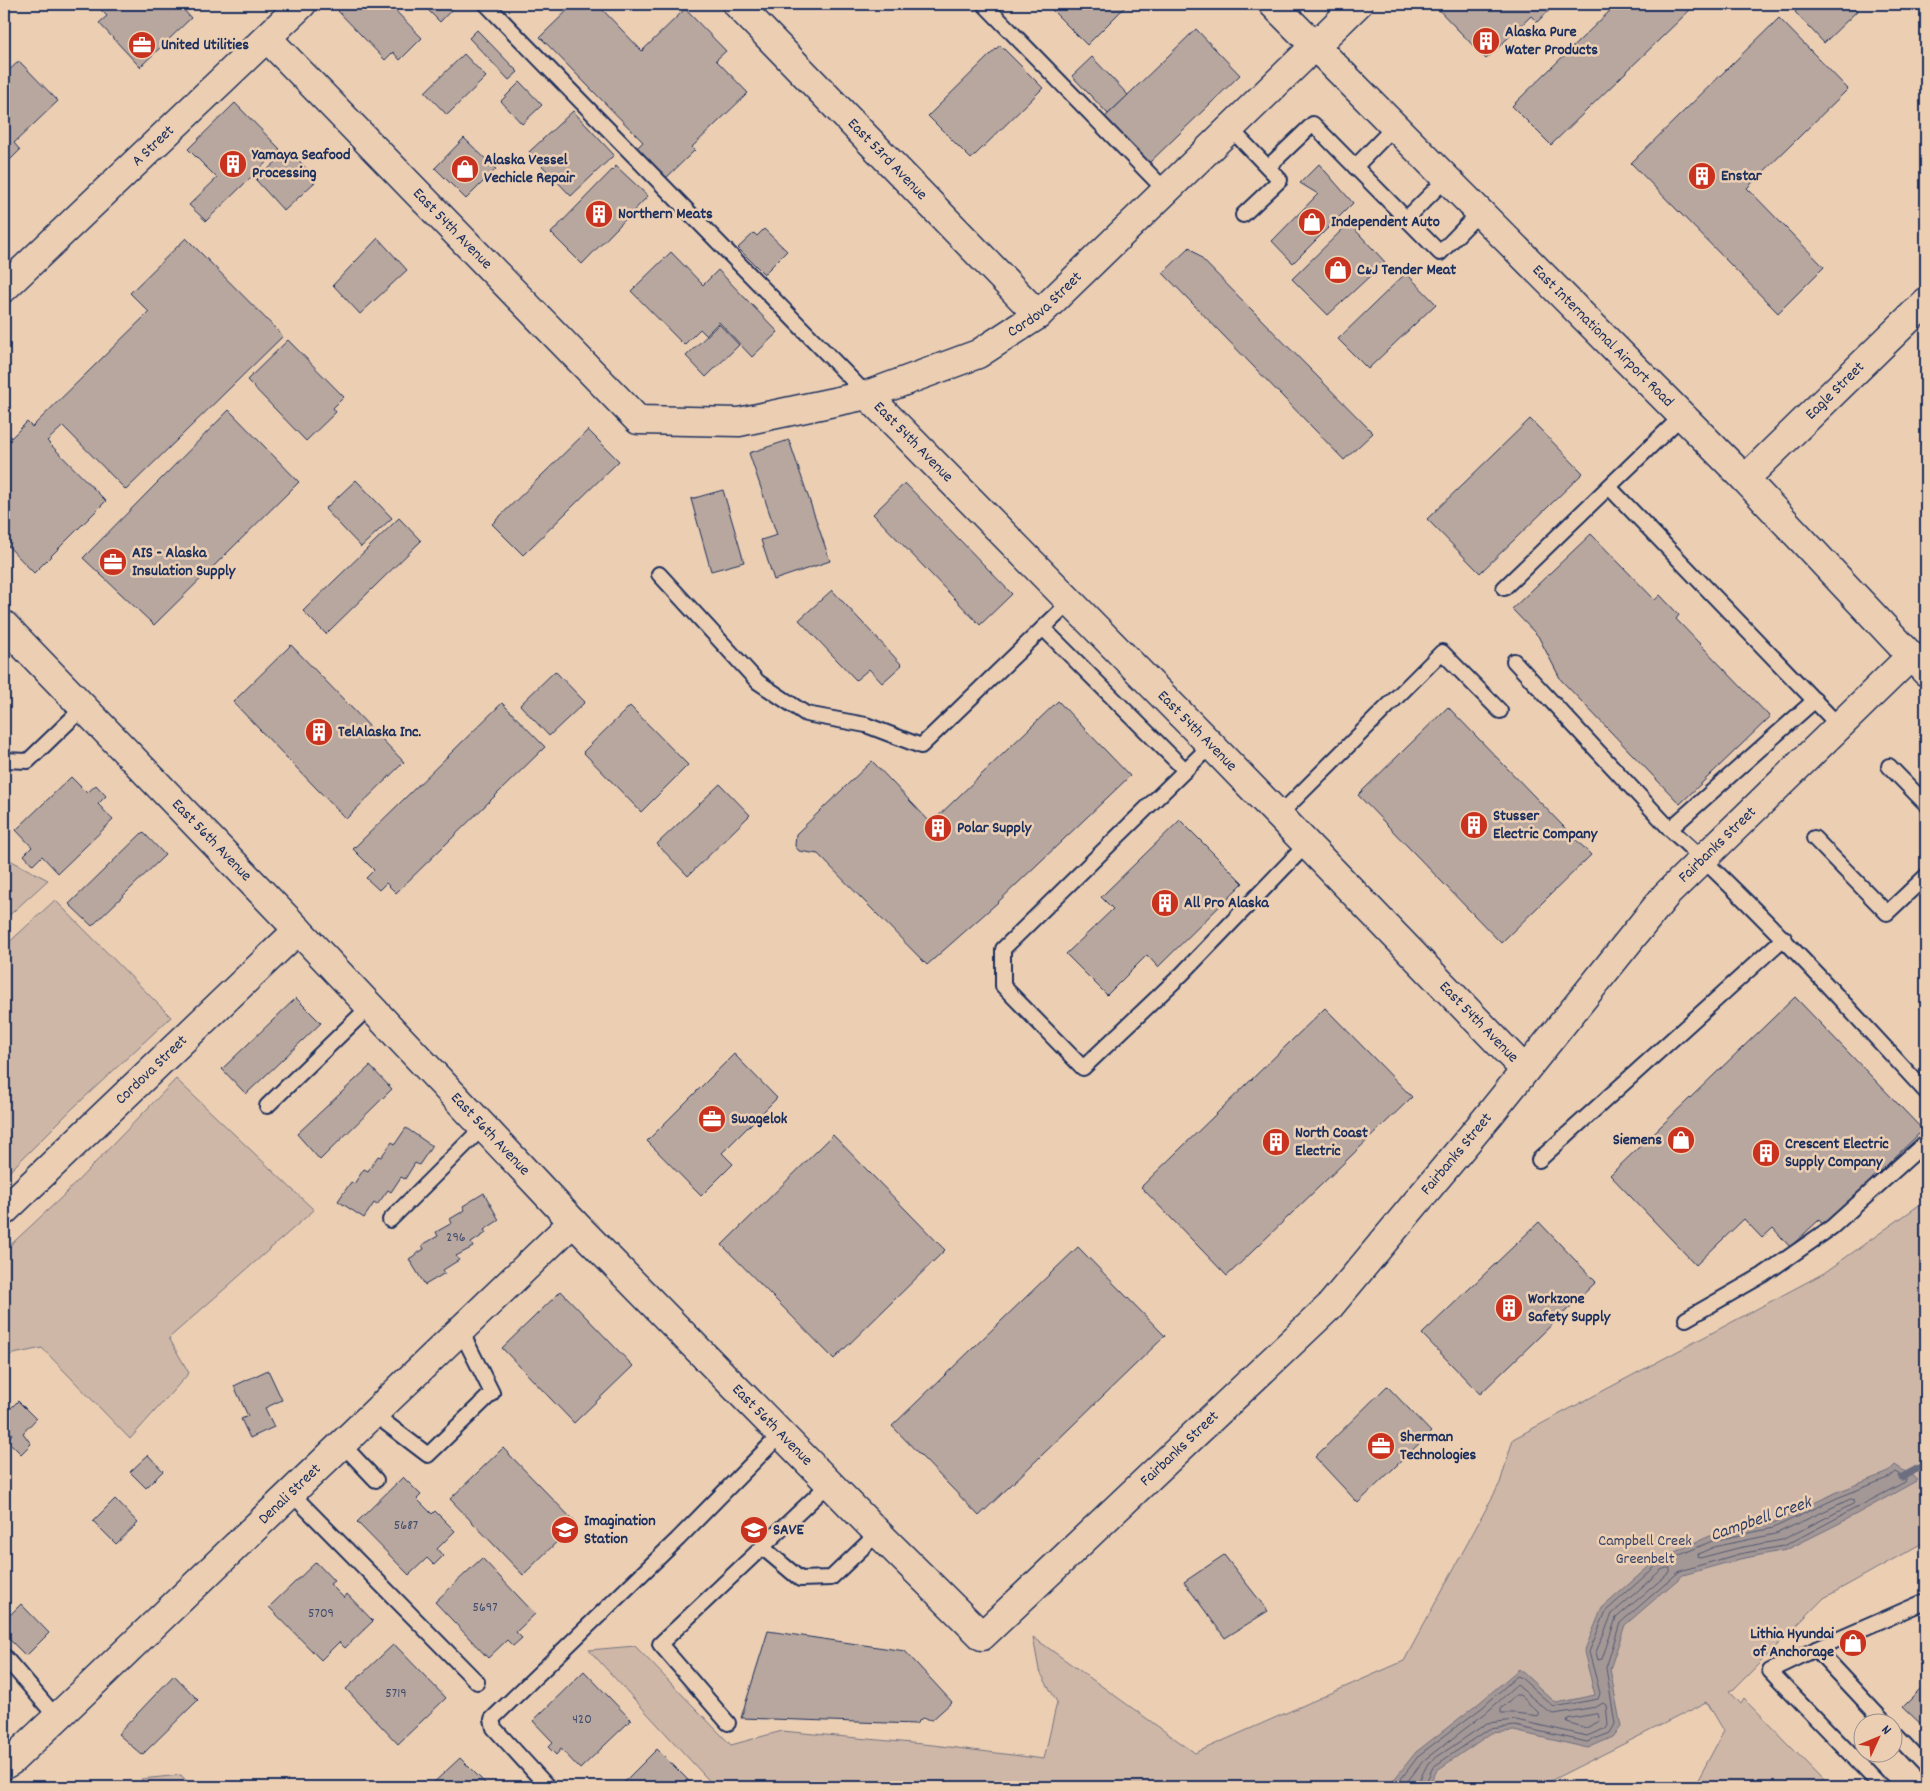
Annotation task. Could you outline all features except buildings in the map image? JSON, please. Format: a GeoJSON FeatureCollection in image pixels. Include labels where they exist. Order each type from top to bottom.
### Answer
{"type":"FeatureCollection","features":[{"type":"Feature","properties":{"kind":"street","name":"A Street"},"geometry":{"type":"LineString","coordinates":[[9,273],[302,4]]}},
{"type":"Feature","properties":{"kind":"street","name":"East 53rd Avenue"},"geometry":{"type":"LineString","coordinates":[[737,4],[1038,315]]}},
{"type":"Feature","properties":{"kind":"street","name":"East International Airport Road"},"geometry":{"type":"LineString","coordinates":[[1273,4],[1745,479],[1919,664]]}},
{"type":"Feature","properties":{"kind":"street","name":"Cordova Street"},"geometry":{"type":"LineString","coordinates":[[638,420],[739,422],[867,395],[978,354],[1038,315],[1358,4]]}},
{"type":"Feature","properties":{"kind":"street","name":"East 54th Avenue"},"geometry":{"type":"LineString","coordinates":[[267,38],[638,420]]}},
{"type":"Feature","properties":{"kind":"street","name":"Eagle Street"},"geometry":{"type":"LineString","coordinates":[[1745,479],[1926,302]]}},
{"type":"Feature","properties":{"kind":"street","name":"East 54th Avenue"},"geometry":{"type":"LineString","coordinates":[[867,395],[1211,744],[1524,1069]]}},
{"type":"Feature","properties":{"kind":"street","name":"East 56th Avenue"},"geometry":{"type":"LineString","coordinates":[[4,624],[298,930],[573,1222],[878,1533],[982,1636]]}},
{"type":"Feature","properties":{"kind":"street","name":"Fairbanks Street"},"geometry":{"type":"LineString","coordinates":[[982,1636],[1330,1306],[1490,1114],[1524,1069],[1666,895],[1840,727],[1919,664]]}},
{"type":"Feature","properties":{"kind":"street","name":"Cordova Street"},"geometry":{"type":"LineString","coordinates":[[4,1211],[298,930]]}},
{"type":"Feature","properties":{"kind":"street","name":"Denali Street"},"geometry":{"type":"LineString","coordinates":[[4,1765],[11,1761],[461,1332],[573,1222]]}},
{"type":"Feature","properties":{"kind":"lane"},"geometry":{"type":"LineString","coordinates":[[486,4],[867,395]]}},
{"type":"Feature","properties":{"kind":"lane"},"geometry":{"type":"LineString","coordinates":[[984,4],[1165,190]]}},
{"type":"Feature","properties":{"kind":"lane"},"geometry":{"type":"LineString","coordinates":[[1268,167],[1313,124],[1440,253],[1480,213]]}},
{"type":"Feature","properties":{"kind":"lane"},"geometry":{"type":"LineString","coordinates":[[1355,167],[1394,127]]}},
{"type":"Feature","properties":{"kind":"lane"},"geometry":{"type":"LineString","coordinates":[[1230,128],[1280,180],[1243,215]]}},
{"type":"Feature","properties":{"kind":"lane"},"geometry":{"type":"LineString","coordinates":[[1406,219],[1446,179]]}},
{"type":"Feature","properties":{"kind":"lane"},"geometry":{"type":"LineString","coordinates":[[1504,588],[1682,416]]}},
{"type":"Feature","properties":{"kind":"lane"},"geometry":{"type":"LineString","coordinates":[[1609,487],[1840,727]]}},
{"type":"Feature","properties":{"kind":"lane"},"geometry":{"type":"LineString","coordinates":[[659,574],[758,682],[806,714],[866,725],[921,746],[1070,602]]}},
{"type":"Feature","properties":{"kind":"lane"},"geometry":{"type":"LineString","coordinates":[[1043,628],[1185,770]]}},
{"type":"Feature","properties":{"kind":"lane"},"geometry":{"type":"LineString","coordinates":[[1279,815],[1442,652],[1500,711]]}},
{"type":"Feature","properties":{"kind":"lane"},"geometry":{"type":"LineString","coordinates":[[1514,661],[1670,829],[1784,938],[1926,1092]]}},
{"type":"Feature","properties":{"kind":"lane"},"geometry":{"type":"LineString","coordinates":[[1670,829],[1815,700]]}},
{"type":"Feature","properties":{"kind":"lane"},"geometry":{"type":"LineString","coordinates":[[4,760],[28,761],[84,707]]}},
{"type":"Feature","properties":{"kind":"lane"},"geometry":{"type":"LineString","coordinates":[[1211,744],[1003,949],[1003,986],[1083,1068],[1182,974],[1307,844]]}},
{"type":"Feature","properties":{"kind":"lane"},"geometry":{"type":"LineString","coordinates":[[1889,766],[1926,804]]}},
{"type":"Feature","properties":{"kind":"lane"},"geometry":{"type":"LineString","coordinates":[[1814,838],[1887,913],[1926,876]]}},
{"type":"Feature","properties":{"kind":"lane"},"geometry":{"type":"LineString","coordinates":[[1539,1160],[1784,938]]}},
{"type":"Feature","properties":{"kind":"lane"},"geometry":{"type":"LineString","coordinates":[[267,1106],[370,1006]]}},
{"type":"Feature","properties":{"kind":"lane"},"geometry":{"type":"LineString","coordinates":[[390,1220],[483,1127]]}},
{"type":"Feature","properties":{"kind":"lane"},"geometry":{"type":"LineString","coordinates":[[1686,1319],[1763,1275],[1832,1227],[1926,1142]]}},
{"type":"Feature","properties":{"kind":"lane"},"geometry":{"type":"LineString","coordinates":[[374,1414],[428,1455],[492,1393],[461,1332]]}},
{"type":"Feature","properties":{"kind":"lane"},"geometry":{"type":"LineString","coordinates":[[548,1787],[494,1728],[492,1719],[678,1539],[781,1434]]}},
{"type":"Feature","properties":{"kind":"lane"},"geometry":{"type":"LineString","coordinates":[[342,1444],[376,1480]]}},
{"type":"Feature","properties":{"kind":"lane"},"geometry":{"type":"LineString","coordinates":[[728,1723],[660,1644],[830,1484]]}},
{"type":"Feature","properties":{"kind":"lane"},"geometry":{"type":"LineString","coordinates":[[292,1493],[477,1682]]}},
{"type":"Feature","properties":{"kind":"lane"},"geometry":{"type":"LineString","coordinates":[[762,1547],[800,1579],[831,1578],[878,1533]]}},
{"type":"Feature","properties":{"kind":"lane"},"geometry":{"type":"LineString","coordinates":[[1882,1787],[1770,1671],[1926,1601]]}},
{"type":"Feature","properties":{"kind":"lane"},"geometry":{"type":"LineString","coordinates":[[1816,1649],[1877,1714]]}},
{"type":"Feature","properties":{"kind":"lane"},"geometry":{"type":"LineString","coordinates":[[4,1656],[56,1718]]}},
{"type":"Feature","properties":{"kind":"lane"},"geometry":{"type":"LineString","coordinates":[[1902,1742],[1926,1767]]}},
{"type":"Feature","properties":{"kind":"green space"},"geometry":{"type":"Polygon","coordinates":[[[4,857],[48,880],[4,920],[4,857]]]}},
{"type":"Feature","properties":{"kind":"green space"},"geometry":{"type":"Polygon","coordinates":[[[55,900],[171,1017],[71,1110],[4,1177],[4,947],[55,900]]]}},
{"type":"Feature","properties":{"kind":"green space"},"geometry":{"type":"Polygon","coordinates":[[[176,1079],[314,1210],[169,1338],[189,1373],[130,1439],[42,1348],[4,1356],[4,1251],[63,1196],[176,1079]]]}},
{"type":"Feature","properties":{"kind":"green space","name":"Campbell Creek Greenbelt"},"geometry":{"type":"Polygon","coordinates":[[[1922,1203],[1926,1208],[1926,1541],[1824,1598],[1734,1689],[1729,1691],[1741,1704],[1744,1699],[1830,1787],[1694,1787],[1724,1731],[1707,1702],[1538,1787],[713,1787],[589,1650],[635,1646],[731,1745],[782,1731],[933,1745],[1044,1759],[1057,1702],[1039,1670],[1033,1637],[1195,1753],[1404,1661],[1500,1483],[1513,1439],[1824,1273],[1922,1203]]]}},
{"type":"Feature","properties":{"kind":"green space"},"geometry":{"type":"Polygon","coordinates":[[[181,1775],[192,1787],[146,1787],[141,1779],[181,1775]]]}},
{"type":"Feature","properties":{"kind":"water"},"geometry":{"type":"Polygon","coordinates":[[[1895,1465],[1918,1480],[1786,1550],[1740,1559],[1683,1575],[1625,1625],[1610,1669],[1621,1727],[1613,1737],[1588,1748],[1514,1731],[1491,1733],[1436,1771],[1428,1787],[1388,1787],[1416,1752],[1519,1669],[1556,1703],[1595,1695],[1584,1652],[1602,1608],[1655,1561],[1710,1536],[1772,1523],[1835,1493],[1888,1472],[1895,1465]]]}},
{"type":"Feature","properties":{"kind":"waterway","name":"Campbell Creek"},"geometry":{"type":"LineString","coordinates":[[1902,1477],[1926,1464]]}},
{"type":"Feature","properties":{"kind":"place","name":"Alaska Pure Water Products"},"geometry":{"type":"Point","coordinates":[1486,41]}},
{"type":"Feature","properties":{"kind":"place","name":"United Utilities"},"geometry":{"type":"Point","coordinates":[142,45]}},
{"type":"Feature","properties":{"kind":"place","name":"Yamaya Seafood Processing"},"geometry":{"type":"Point","coordinates":[233,164]}},
{"type":"Feature","properties":{"kind":"place","name":"Alaska Vessel Vechicle Repair"},"geometry":{"type":"Point","coordinates":[465,169]}},
{"type":"Feature","properties":{"kind":"place","name":"Enstar"},"geometry":{"type":"Point","coordinates":[1702,176]}},
{"type":"Feature","properties":{"kind":"place","name":"Northern Meats"},"geometry":{"type":"Point","coordinates":[599,214]}},
{"type":"Feature","properties":{"kind":"place","name":"Independent Auto"},"geometry":{"type":"Point","coordinates":[1312,222]}},
{"type":"Feature","properties":{"kind":"place","name":"C&J Tender Meat"},"geometry":{"type":"Point","coordinates":[1338,270]}},
{"type":"Feature","properties":{"kind":"place","name":"AIS - Alaska Insulation Supply"},"geometry":{"type":"Point","coordinates":[113,562]}},
{"type":"Feature","properties":{"kind":"place","name":"TelAlaska Inc."},"geometry":{"type":"Point","coordinates":[319,732]}},
{"type":"Feature","properties":{"kind":"place","name":"Stusser Electric Company"},"geometry":{"type":"Point","coordinates":[1474,825]}},
{"type":"Feature","properties":{"kind":"place","name":"Polar Supply"},"geometry":{"type":"Point","coordinates":[938,828]}},
{"type":"Feature","properties":{"kind":"place","name":"All Pro Alaska"},"geometry":{"type":"Point","coordinates":[1165,903]}},
{"type":"Feature","properties":{"kind":"place","name":"Swagelok"},"geometry":{"type":"Point","coordinates":[712,1119]}},
{"type":"Feature","properties":{"kind":"place","name":"Siemens"},"geometry":{"type":"Point","coordinates":[1681,1140]}},
{"type":"Feature","properties":{"kind":"place","name":"North Coast Electric"},"geometry":{"type":"Point","coordinates":[1276,1142]}},
{"type":"Feature","properties":{"kind":"place","name":"Crescent Electric Supply Company"},"geometry":{"type":"Point","coordinates":[1766,1153]}},
{"type":"Feature","properties":{"kind":"place","name":"Workzone Safety Supply"},"geometry":{"type":"Point","coordinates":[1509,1308]}},
{"type":"Feature","properties":{"kind":"place","name":"Sherman Technologies"},"geometry":{"type":"Point","coordinates":[1381,1446]}},
{"type":"Feature","properties":{"kind":"place","name":"Imagination Station"},"geometry":{"type":"Point","coordinates":[565,1530]}},
{"type":"Feature","properties":{"kind":"place","name":"SAVE"},"geometry":{"type":"Point","coordinates":[754,1530]}},
{"type":"Feature","properties":{"kind":"place","name":"Lithia Hyundai of Anchorage"},"geometry":{"type":"Point","coordinates":[1853,1643]}}]}
